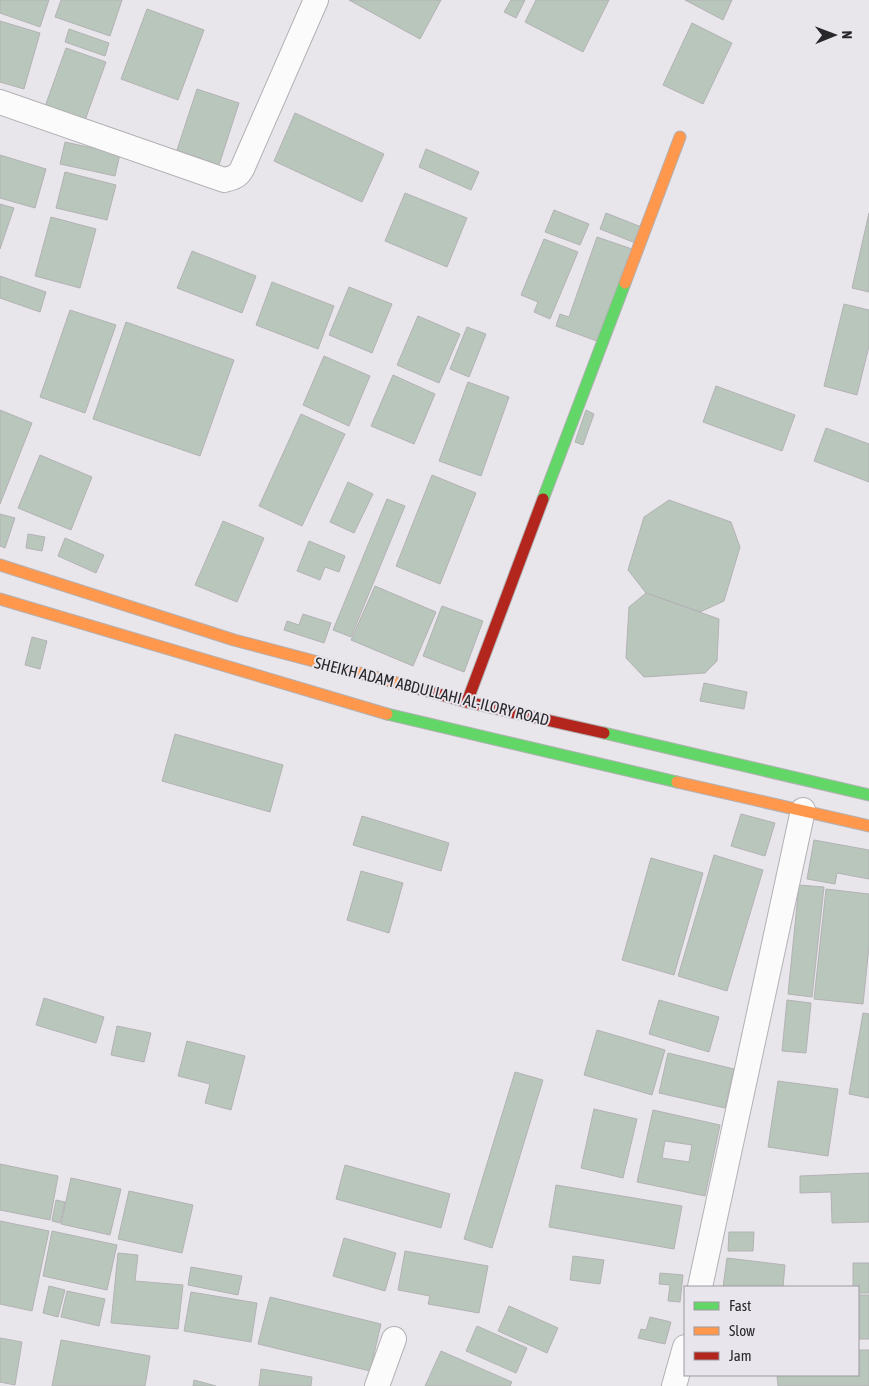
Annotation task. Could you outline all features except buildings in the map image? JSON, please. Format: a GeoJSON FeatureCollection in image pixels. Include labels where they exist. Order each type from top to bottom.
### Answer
{"type":"FeatureCollection","features":[{"type":"Feature","properties":{"kind":"street"},"geometry":{"type":"LineString","coordinates":[[0,102],[224,180],[232,178],[239,175],[242,169],[316,0]]}},
{"type":"Feature","properties":{"kind":"street"},"geometry":{"type":"LineString","coordinates":[[467,702],[680,137]]}},
{"type":"Feature","properties":{"kind":"street","name":"SHEIKH ADAM ABDULLAHI AL-ILORY ROAD"},"geometry":{"type":"LineString","coordinates":[[0,565],[234,640],[467,702],[869,795]]}},
{"type":"Feature","properties":{"kind":"street","name":"SHEIKH ADAM ABDULLAHI AL-ILORY ROAD"},"geometry":{"type":"LineString","coordinates":[[0,599],[403,719],[869,826]]}},
{"type":"Feature","properties":{"kind":"street"},"geometry":{"type":"LineString","coordinates":[[700,1286],[803,810]]}},
{"type":"Feature","properties":{"kind":"street"},"geometry":{"type":"LineString","coordinates":[[377,1386],[394,1339]]}},
{"type":"Feature","properties":{"kind":"street"},"geometry":{"type":"LineString","coordinates":[[674,1386],[684,1351]]}},
{"type":"Feature","properties":{"kind":"traffic: fast"},"geometry":{"type":"LineString","coordinates":[[543,499],[625,283]]}},
{"type":"Feature","properties":{"kind":"traffic: fast"},"geometry":{"type":"LineString","coordinates":[[387,714],[677,782]]}},
{"type":"Feature","properties":{"kind":"traffic: fast"},"geometry":{"type":"LineString","coordinates":[[604,733],[869,795]]}},
{"type":"Feature","properties":{"kind":"traffic: slow"},"geometry":{"type":"LineString","coordinates":[[625,283],[680,137]]}},
{"type":"Feature","properties":{"kind":"traffic: slow"},"geometry":{"type":"LineString","coordinates":[[0,565],[234,640],[416,688]]}},
{"type":"Feature","properties":{"kind":"traffic: slow"},"geometry":{"type":"LineString","coordinates":[[0,599],[387,714]]}},
{"type":"Feature","properties":{"kind":"traffic: slow"},"geometry":{"type":"LineString","coordinates":[[677,782],[869,826]]}},
{"type":"Feature","properties":{"kind":"traffic: jam"},"geometry":{"type":"LineString","coordinates":[[467,702],[543,499]]}},
{"type":"Feature","properties":{"kind":"traffic: jam"},"geometry":{"type":"LineString","coordinates":[[416,688],[467,702],[604,733]]}}]}
